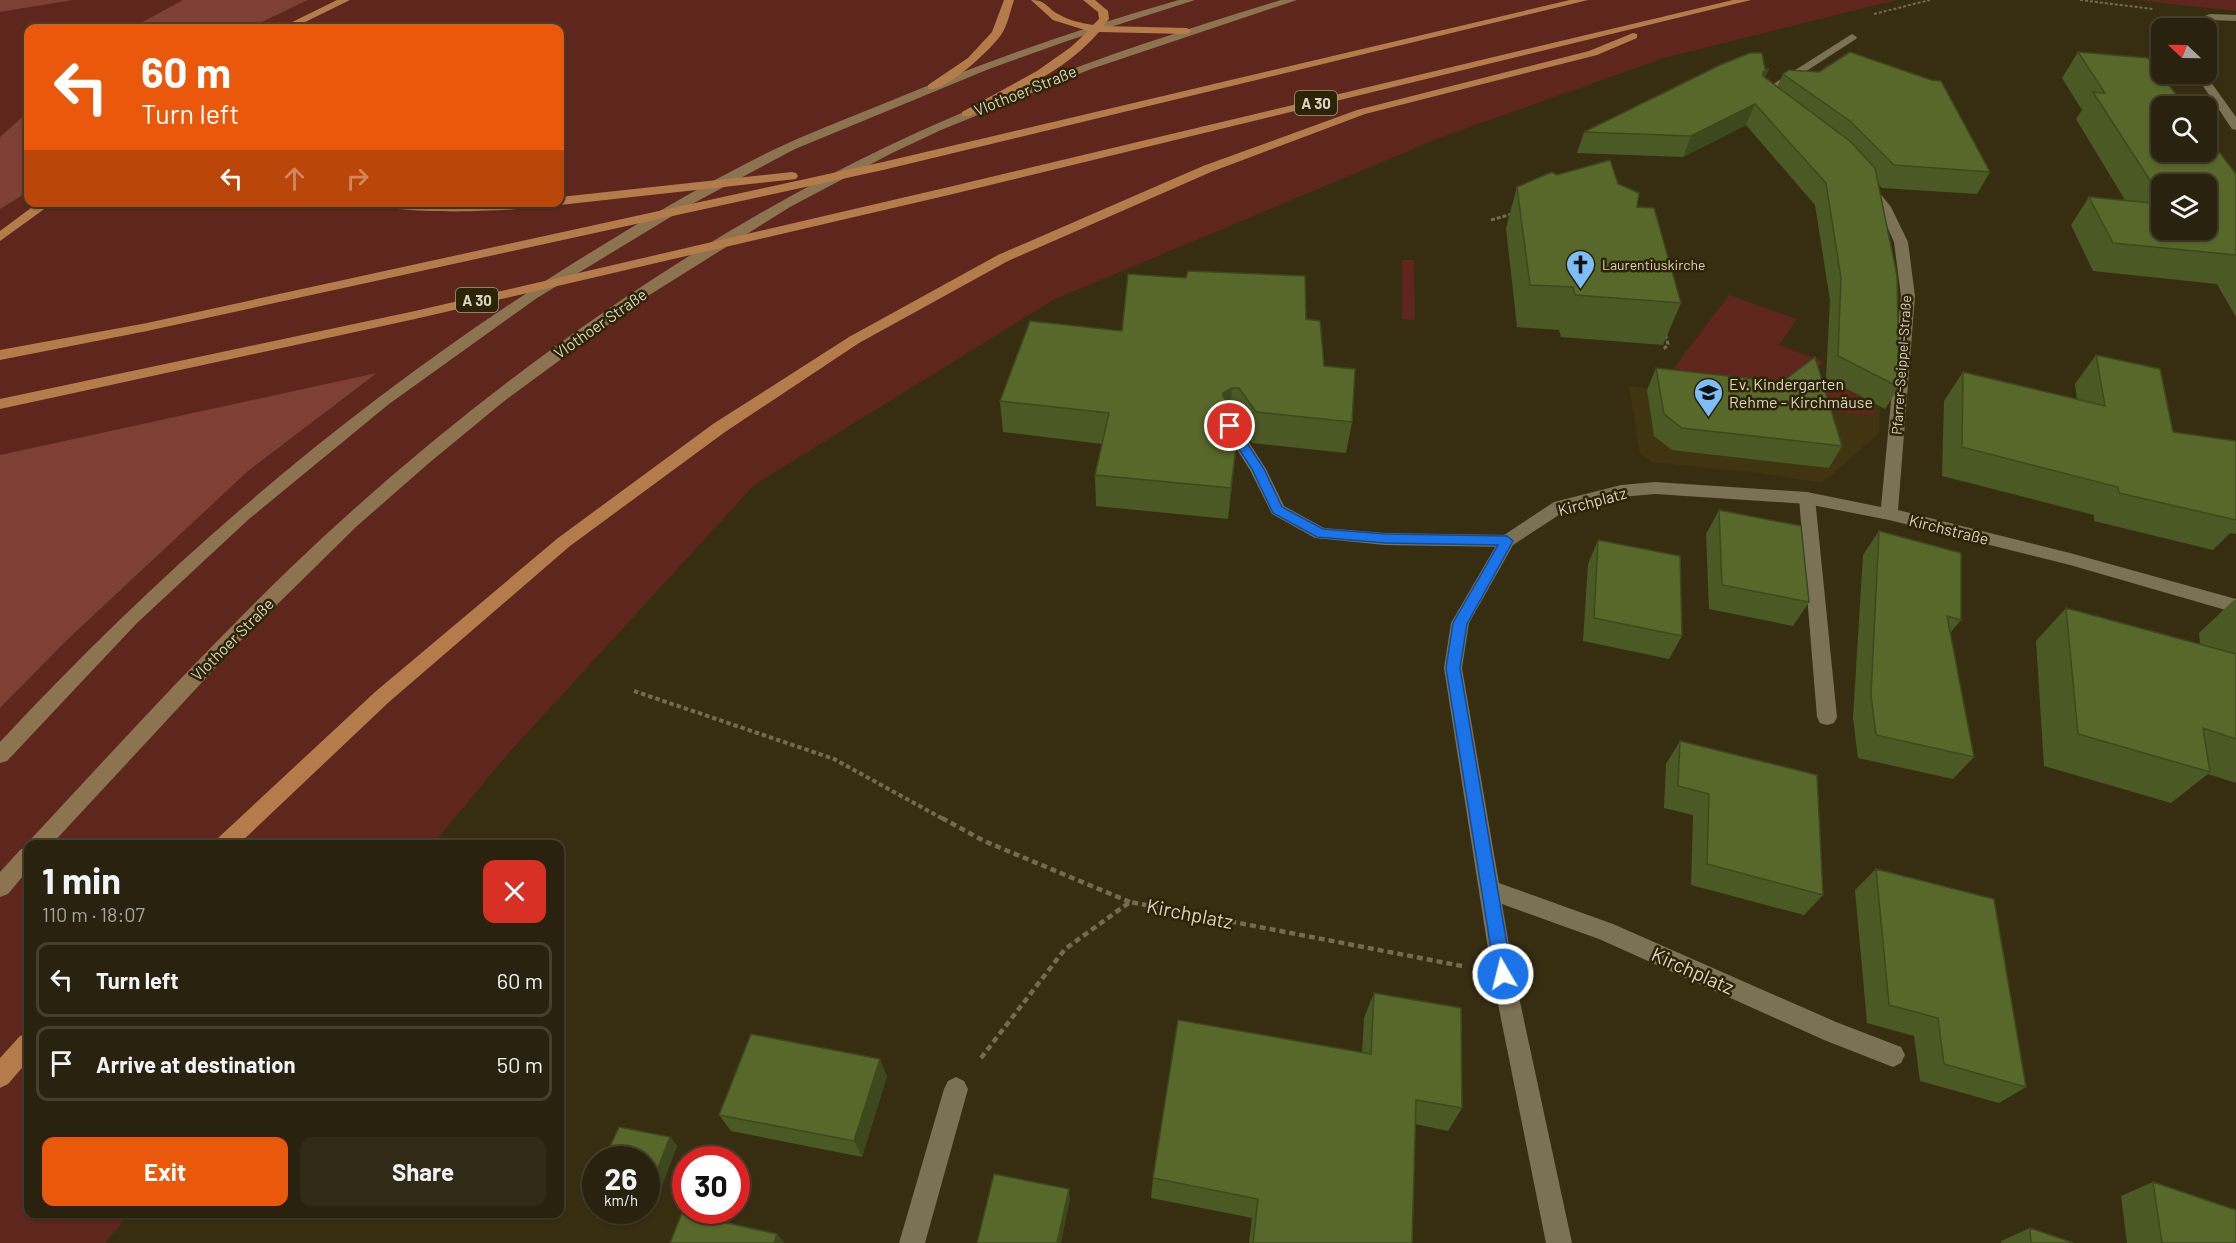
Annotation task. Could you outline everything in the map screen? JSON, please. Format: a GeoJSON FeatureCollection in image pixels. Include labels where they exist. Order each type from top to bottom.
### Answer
{"type":"FeatureCollection","features":[{"type":"Feature","properties":{"kind":"highway"},"geometry":{"type":"LineString","coordinates":[[294,24],[345,0]]}},
{"type":"Feature","properties":{"kind":"highway"},"geometry":{"type":"LineString","coordinates":[[932,87],[972,60],[997,33],[1009,0]]}},
{"type":"Feature","properties":{"kind":"highway"},"geometry":{"type":"LineString","coordinates":[[1036,0],[1056,17],[1074,24],[1097,28],[1186,31]]}},
{"type":"Feature","properties":{"kind":"highway"},"geometry":{"type":"LineString","coordinates":[[966,114],[1068,57],[1104,19],[1102,11],[1088,0]]}},
{"type":"Feature","properties":{"kind":"highway","name":"A 30"},"geometry":{"type":"LineString","coordinates":[[0,355],[147,327],[883,166],[1583,0]]}},
{"type":"Feature","properties":{"kind":"highway","name":"A 30"},"geometry":{"type":"LineString","coordinates":[[0,404],[415,315],[770,233],[1746,0]]}},
{"type":"Feature","properties":{"kind":"highway"},"geometry":{"type":"LineString","coordinates":[[229,840],[382,697],[564,542],[719,428],[854,340],[1003,258],[1207,169],[1361,112],[1593,53],[1679,16]]}},
{"type":"Feature","properties":{"kind":"highway"},"geometry":{"type":"LineString","coordinates":[[564,201],[883,166]]}},
{"type":"Feature","properties":{"kind":"highway"},"geometry":{"type":"LineString","coordinates":[[0,237],[41,207]]}},
{"type":"Feature","properties":{"kind":"highway"},"geometry":{"type":"LineString","coordinates":[[404,207],[464,207]]}},
{"type":"Feature","properties":{"kind":"highway"},"geometry":{"type":"LineString","coordinates":[[0,1076],[24,1049]]}},
{"type":"Feature","properties":{"kind":"main road","name":"Vlothoer Straße"},"geometry":{"type":"LineString","coordinates":[[0,755],[54,696],[174,577],[278,485],[400,388],[508,312],[600,252],[684,202],[771,156],[932,87],[1048,43],[1190,0]]}},
{"type":"Feature","properties":{"kind":"main road","name":"Vlothoer Straße"},"geometry":{"type":"LineString","coordinates":[[43,840],[173,698],[305,564],[363,511],[452,435],[560,351],[636,298],[719,244],[885,152],[966,114],[1086,65],[1186,31],[1292,0]]}},
{"type":"Feature","properties":{"kind":"main road"},"geometry":{"type":"LineString","coordinates":[[0,887],[24,860]]}},
{"type":"Feature","properties":{"kind":"street"},"geometry":{"type":"LineString","coordinates":[[2210,17],[2236,18]]}},
{"type":"Feature","properties":{"kind":"street"},"geometry":{"type":"LineString","coordinates":[[1781,108],[1762,95],[1852,37]]}},
{"type":"Feature","properties":{"kind":"street"},"geometry":{"type":"LineString","coordinates":[[2207,84],[2236,126]]}},
{"type":"Feature","properties":{"kind":"street","name":"Pfarrer-Seippel-Straße"},"geometry":{"type":"LineString","coordinates":[[1857,171],[1885,207],[1901,242],[1908,296],[1889,514]]}},
{"type":"Feature","properties":{"kind":"street"},"geometry":{"type":"LineString","coordinates":[[1230,426],[1258,469],[1278,510],[1321,534],[1385,539],[1507,541]]}},
{"type":"Feature","properties":{"kind":"street","name":"Kirchstraße"},"geometry":{"type":"LineString","coordinates":[[1655,488],[1807,498],[1889,514],[2070,560],[2236,606]]}},
{"type":"Feature","properties":{"kind":"street","name":"Kirchplatz"},"geometry":{"type":"LineString","coordinates":[[1559,1243],[1503,974],[1453,668],[1460,623],[1507,541],[1560,506],[1621,491],[1655,488]]}},
{"type":"Feature","properties":{"kind":"street"},"geometry":{"type":"LineString","coordinates":[[1807,498],[1827,717]]}},
{"type":"Feature","properties":{"kind":"street","name":"Kirchplatz"},"geometry":{"type":"LineString","coordinates":[[1491,890],[1605,931],[1832,1032],[1893,1055]]}},
{"type":"Feature","properties":{"kind":"street"},"geometry":{"type":"LineString","coordinates":[[912,1243],[957,1089]]}},
{"type":"Feature","properties":{"kind":"path"},"geometry":{"type":"LineString","coordinates":[[1852,37],[1850,29],[1877,12],[1930,0]]}},
{"type":"Feature","properties":{"kind":"path"},"geometry":{"type":"LineString","coordinates":[[2080,0],[2210,17]]}},
{"type":"Feature","properties":{"kind":"path"},"geometry":{"type":"LineString","coordinates":[[1491,220],[1515,214]]}},
{"type":"Feature","properties":{"kind":"path"},"geometry":{"type":"LineString","coordinates":[[1664,349],[1668,344],[1665,333]]}},
{"type":"Feature","properties":{"kind":"path"},"geometry":{"type":"LineString","coordinates":[[634,691],[834,759],[984,841],[1130,902]]}},
{"type":"Feature","properties":{"kind":"path","name":"Kirchplatz"},"geometry":{"type":"LineString","coordinates":[[957,1089],[1065,949],[1130,902],[1503,974]]}},
{"type":"Feature","properties":{"kind":"shaded area"},"geometry":{"type":"Polygon","coordinates":[[[0,0],[73,0],[0,12],[0,0]]]}},
{"type":"Feature","properties":{"kind":"shaded area"},"geometry":{"type":"Polygon","coordinates":[[[73,0],[183,0],[138,24],[24,24],[24,116],[0,137],[0,12],[73,0]]]}},
{"type":"Feature","properties":{"kind":"shaded area"},"geometry":{"type":"Polygon","coordinates":[[[183,0],[308,0],[257,24],[138,24],[183,0]]]}},
{"type":"Feature","properties":{"kind":"shaded area"},"geometry":{"type":"Polygon","coordinates":[[[308,0],[1896,0],[1664,58],[1442,137],[1053,300],[754,485],[506,756],[436,840],[24,840],[24,1218],[126,1218],[105,1243],[0,1243],[0,708],[67,640],[248,471],[376,374],[0,455],[0,209],[24,194],[24,207],[564,207],[564,24],[257,24],[308,0]]]}},
{"type":"Feature","properties":{"kind":"shaded area"},"geometry":{"type":"Polygon","coordinates":[[[2135,0],[2236,0],[2236,11],[2227,10],[2135,0]]]}},
{"type":"Feature","properties":{"kind":"shaded area"},"geometry":{"type":"Polygon","coordinates":[[[24,116],[24,194],[0,209],[0,137],[24,116]]]}},
{"type":"Feature","properties":{"kind":"shaded area"},"geometry":{"type":"Polygon","coordinates":[[[1402,260],[1414,260],[1415,320],[1402,319],[1402,260]]]}},
{"type":"Feature","properties":{"kind":"shaded area"},"geometry":{"type":"Polygon","coordinates":[[[1729,295],[1797,319],[1779,345],[1824,362],[1813,372],[1874,403],[1874,416],[1647,390],[1646,388],[1659,388],[1729,295]]]}},
{"type":"Feature","properties":{"kind":"shaded area"},"geometry":{"type":"Polygon","coordinates":[[[377,373],[248,471],[67,640],[0,708],[0,455],[377,373]]]}},
{"type":"Feature","properties":{"kind":"shaded area"},"geometry":{"type":"Polygon","coordinates":[[[1629,386],[1874,416],[1874,403],[1880,406],[1879,433],[1822,483],[1760,473],[1652,462],[1640,454],[1629,386]]]}},
{"type":"Feature","properties":{"kind":"building"},"geometry":{"type":"Polygon","coordinates":[[[1850,52],[1931,80],[1941,81],[1990,172],[1894,165],[1850,121],[1783,74],[1789,70],[1819,72],[1850,52]]]}},
{"type":"Feature","properties":{"kind":"building"},"geometry":{"type":"Polygon","coordinates":[[[2078,52],[2148,58],[2151,62],[2151,84],[2168,84],[2177,96],[2151,96],[2151,162],[2217,162],[2217,149],[2236,174],[2236,255],[2113,243],[2089,197],[2151,203],[2151,240],[2217,240],[2217,174],[2151,174],[2151,182],[2093,92],[2105,93],[2078,52]]]}},
{"type":"Feature","properties":{"kind":"building"},"geometry":{"type":"Polygon","coordinates":[[[1750,53],[1762,53],[1765,69],[1769,69],[1763,72],[1763,76],[1851,142],[1875,168],[1897,276],[1899,387],[1838,356],[1841,278],[1826,183],[1755,104],[1691,136],[1584,132],[1720,65],[1750,53]]]}},
{"type":"Feature","properties":{"kind":"building"},"geometry":{"type":"Polygon","coordinates":[[[1610,160],[1618,184],[1639,193],[1637,207],[1654,208],[1681,303],[1575,295],[1573,287],[1530,285],[1517,187],[1552,172],[1557,175],[1610,160]]]}},
{"type":"Feature","properties":{"kind":"building"},"geometry":{"type":"Polygon","coordinates":[[[1188,271],[1305,276],[1306,319],[1320,321],[1324,366],[1355,369],[1352,422],[1256,412],[1239,388],[1232,388],[1223,393],[1239,421],[1231,488],[1095,475],[1109,413],[1000,401],[1030,321],[1122,331],[1128,274],[1186,278],[1188,271]]]}},
{"type":"Feature","properties":{"kind":"building"},"geometry":{"type":"Polygon","coordinates":[[[2096,355],[2160,369],[2173,432],[2236,441],[2236,520],[2119,493],[2118,487],[1962,447],[1963,372],[2105,406],[2096,355]]]}},
{"type":"Feature","properties":{"kind":"building"},"geometry":{"type":"Polygon","coordinates":[[[1815,357],[1842,446],[1682,428],[1664,414],[1656,368],[1782,382],[1815,357]]]}},
{"type":"Feature","properties":{"kind":"building"},"geometry":{"type":"Polygon","coordinates":[[[1719,510],[1801,526],[1809,602],[1722,585],[1719,510]]]}},
{"type":"Feature","properties":{"kind":"building"},"geometry":{"type":"Polygon","coordinates":[[[1879,531],[1961,553],[1961,620],[1947,616],[1974,757],[1876,735],[1871,695],[1879,531]]]}},
{"type":"Feature","properties":{"kind":"building"},"geometry":{"type":"Polygon","coordinates":[[[1598,540],[1680,556],[1682,636],[1594,618],[1598,540]]]}},
{"type":"Feature","properties":{"kind":"building"},"geometry":{"type":"Polygon","coordinates":[[[2066,608],[2236,654],[2236,739],[2203,728],[2210,772],[2078,734],[2066,608]]]}},
{"type":"Feature","properties":{"kind":"building"},"geometry":{"type":"Polygon","coordinates":[[[1680,741],[1817,775],[1823,895],[1707,864],[1709,794],[1678,786],[1680,741]]]}},
{"type":"Feature","properties":{"kind":"building"},"geometry":{"type":"Polygon","coordinates":[[[1876,869],[1994,899],[2026,1087],[1944,1064],[1938,1018],[1889,1005],[1876,869]]]}},
{"type":"Feature","properties":{"kind":"building"},"geometry":{"type":"Polygon","coordinates":[[[1374,993],[1461,1008],[1462,1108],[1416,1100],[1412,1243],[1253,1243],[1258,1199],[1153,1178],[1178,1020],[1371,1054],[1374,993]]]}},
{"type":"Feature","properties":{"kind":"building"},"geometry":{"type":"Polygon","coordinates":[[[751,1034],[880,1059],[854,1141],[719,1115],[751,1034]]]}},
{"type":"Feature","properties":{"kind":"building"},"geometry":{"type":"Polygon","coordinates":[[[619,1127],[670,1137],[660,1163],[660,1146],[610,1146],[619,1127]]]}},
{"type":"Feature","properties":{"kind":"building"},"geometry":{"type":"Polygon","coordinates":[[[994,1174],[1069,1189],[1057,1243],[977,1243],[994,1174]]]}},
{"type":"Feature","properties":{"kind":"building"},"geometry":{"type":"Polygon","coordinates":[[[2153,1182],[2236,1210],[2236,1243],[2162,1243],[2153,1182]]]}},
{"type":"Feature","properties":{"kind":"building"},"geometry":{"type":"Polygon","coordinates":[[[678,1224],[732,1224],[777,1234],[774,1243],[670,1243],[678,1224]]]}},
{"type":"Feature","properties":{"kind":"building"},"geometry":{"type":"Polygon","coordinates":[[[2030,1228],[2074,1243],[2031,1243],[2030,1228]]]}},
{"type":"Feature","properties":{"kind":"place","name":"Laurentiuskirche"},"geometry":{"type":"Point","coordinates":[1581,290]}},
{"type":"Feature","properties":{"kind":"place","name":"Ev. Kindergarten Rehme - Kirchmäuse"},"geometry":{"type":"Point","coordinates":[1708,418]}},
{"type":"Feature","properties":{"kind":"route"},"geometry":{"type":"LineString","coordinates":[[1230,426],[1258,469],[1278,510],[1321,534],[1385,539],[1507,541],[1460,623],[1453,668],[1503,974]]}}]}
